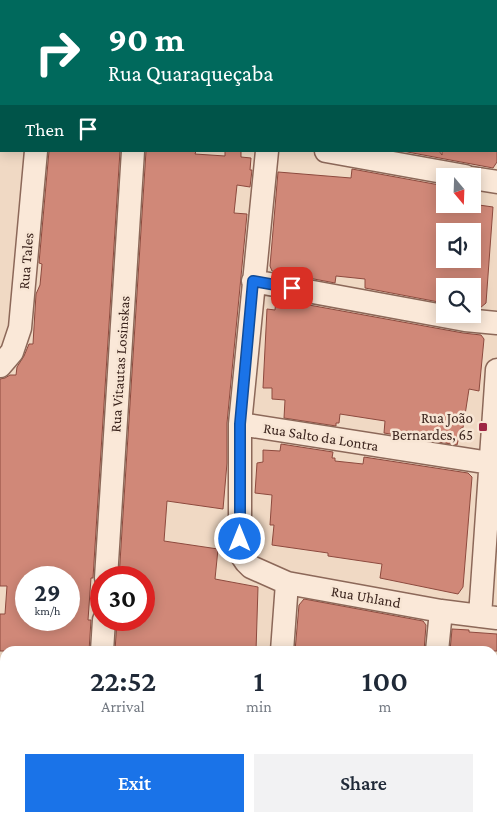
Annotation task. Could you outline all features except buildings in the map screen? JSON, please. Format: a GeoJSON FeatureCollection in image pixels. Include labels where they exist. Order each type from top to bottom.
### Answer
{"type":"FeatureCollection","features":[{"type":"Feature","properties":{"kind":"street","name":"Rua Tales"},"geometry":{"type":"LineString","coordinates":[[0,366],[12,352],[20,328],[36,152]]}},
{"type":"Feature","properties":{"kind":"street","name":"Rua Vitautas Losinskas"},"geometry":{"type":"LineString","coordinates":[[107,566],[133,152]]}},
{"type":"Feature","properties":{"kind":"street"},"geometry":{"type":"LineString","coordinates":[[240,424],[267,152]]}},
{"type":"Feature","properties":{"kind":"street"},"geometry":{"type":"LineString","coordinates":[[332,152],[436,171]]}},
{"type":"Feature","properties":{"kind":"street"},"geometry":{"type":"LineString","coordinates":[[481,179],[497,182]]}},
{"type":"Feature","properties":{"kind":"street"},"geometry":{"type":"LineString","coordinates":[[253,281],[465,320],[497,323]]}},
{"type":"Feature","properties":{"kind":"street"},"geometry":{"type":"LineString","coordinates":[[489,617],[490,463],[497,370]]}},
{"type":"Feature","properties":{"kind":"street","name":"Rua Salto da Lontra"},"geometry":{"type":"LineString","coordinates":[[240,424],[490,463]]}},
{"type":"Feature","properties":{"kind":"street","name":"Rua Uhland"},"geometry":{"type":"LineString","coordinates":[[240,424],[240,539],[242,556],[251,566],[287,583],[440,611],[489,617]]}},
{"type":"Feature","properties":{"kind":"street"},"geometry":{"type":"LineString","coordinates":[[282,646],[287,583]]}},
{"type":"Feature","properties":{"kind":"street"},"geometry":{"type":"LineString","coordinates":[[438,646],[440,611]]}},
{"type":"Feature","properties":{"kind":"street"},"geometry":{"type":"LineString","coordinates":[[102,646],[103,631]]}},
{"type":"Feature","properties":{"kind":"place","name":"Rua João Bernardes, 65"},"geometry":{"type":"Point","coordinates":[483,427]}},
{"type":"Feature","properties":{"kind":"route"},"geometry":{"type":"LineString","coordinates":[[240,539],[240,424],[253,281],[292,288]]}}]}
